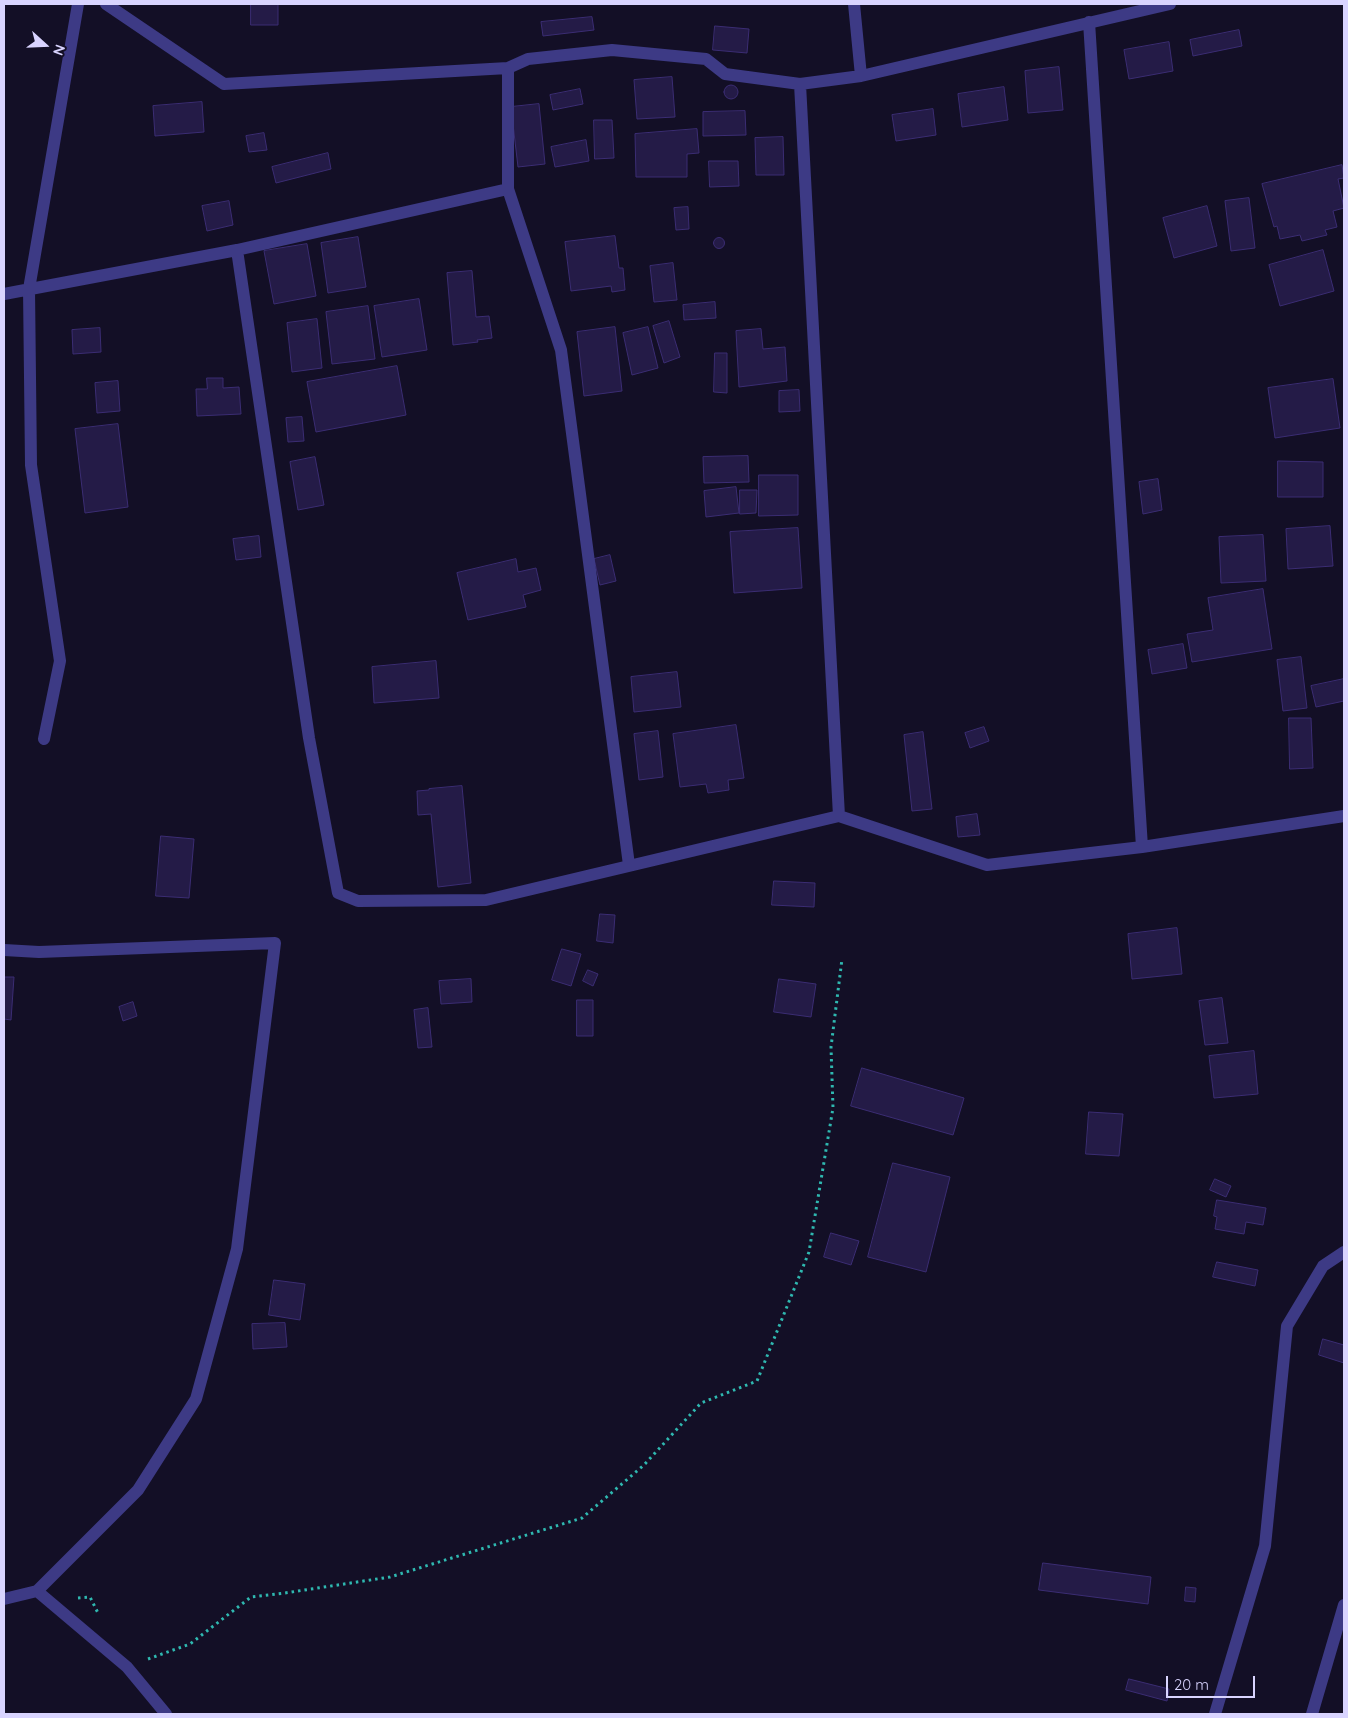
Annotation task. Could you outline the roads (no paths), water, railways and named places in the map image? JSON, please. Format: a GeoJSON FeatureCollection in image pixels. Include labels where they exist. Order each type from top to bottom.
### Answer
{"type":"FeatureCollection","features":[{"type":"Feature","properties":{"kind":"street"},"geometry":{"type":"LineString","coordinates":[[44,739],[60,661],[31,464],[29,290],[78,4]]}},
{"type":"Feature","properties":{"kind":"street"},"geometry":{"type":"LineString","coordinates":[[106,4],[224,84],[508,68],[528,59],[612,50],[706,59],[725,74],[800,84],[861,76],[1170,4]]}},
{"type":"Feature","properties":{"kind":"street"},"geometry":{"type":"LineString","coordinates":[[854,4],[861,76]]}},
{"type":"Feature","properties":{"kind":"street"},"geometry":{"type":"LineString","coordinates":[[1089,22],[1142,847]]}},
{"type":"Feature","properties":{"kind":"street"},"geometry":{"type":"LineString","coordinates":[[508,68],[508,189],[561,350],[629,865]]}},
{"type":"Feature","properties":{"kind":"street"},"geometry":{"type":"LineString","coordinates":[[800,84],[839,816]]}},
{"type":"Feature","properties":{"kind":"street"},"geometry":{"type":"LineString","coordinates":[[4,294],[237,250],[508,189]]}},
{"type":"Feature","properties":{"kind":"street"},"geometry":{"type":"LineString","coordinates":[[237,250],[309,738],[338,894],[358,900],[486,900],[839,816],[986,865],[1142,847],[1344,816]]}},
{"type":"Feature","properties":{"kind":"street"},"geometry":{"type":"LineString","coordinates":[[4,950],[39,952],[275,943],[237,1249],[196,1399],[138,1490],[37,1591],[4,1599]]}},
{"type":"Feature","properties":{"kind":"street"},"geometry":{"type":"LineString","coordinates":[[1215,1714],[1264,1546],[1287,1326],[1323,1266],[1344,1252]]}},
{"type":"Feature","properties":{"kind":"street"},"geometry":{"type":"LineString","coordinates":[[37,1591],[127,1667],[166,1714]]}},
{"type":"Feature","properties":{"kind":"street"},"geometry":{"type":"LineString","coordinates":[[1312,1714],[1344,1605]]}}]}
